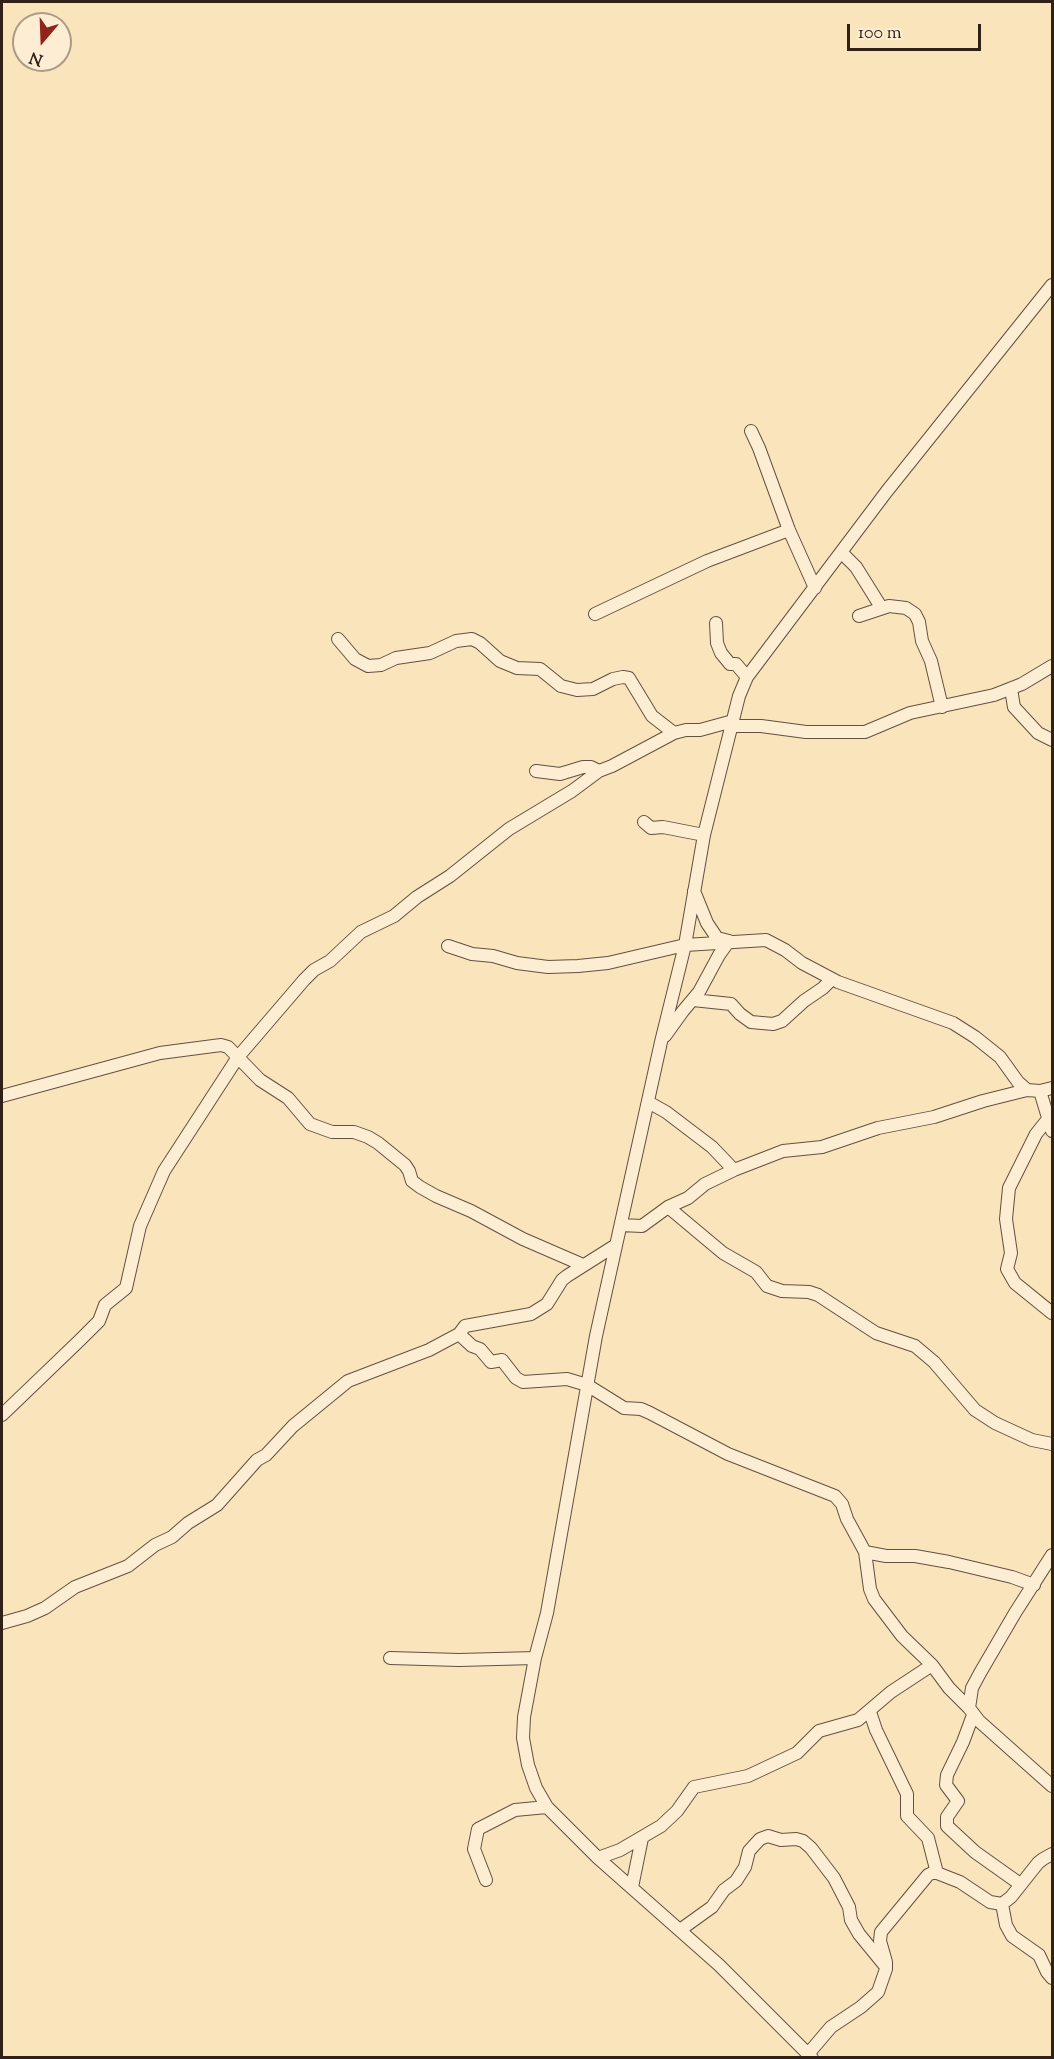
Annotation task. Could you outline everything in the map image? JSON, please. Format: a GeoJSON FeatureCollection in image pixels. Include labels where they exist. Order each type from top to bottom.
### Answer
{"type":"FeatureCollection","features":[{"type":"Feature","properties":{"kind":"street"},"geometry":{"type":"LineString","coordinates":[[1053,285],[887,491],[747,677],[739,696],[704,835],[684,945],[616,1245],[587,1385],[547,1613],[528,1691],[523,1738],[528,1765],[536,1788],[548,1807],[598,1858],[719,1965],[810,2056],[831,2027],[872,1999],[878,1992],[886,1967],[880,1941],[881,1932],[928,1875],[938,1874],[960,1882],[990,1902],[1002,1904],[1011,1897],[1043,1858],[1053,1854]]}},
{"type":"Feature","properties":{"kind":"street"},"geometry":{"type":"LineString","coordinates":[[751,431],[789,530],[815,588]]}},
{"type":"Feature","properties":{"kind":"street"},"geometry":{"type":"LineString","coordinates":[[594,614],[707,561],[789,530]]}},
{"type":"Feature","properties":{"kind":"street"},"geometry":{"type":"LineString","coordinates":[[841,552],[856,567],[881,607]]}},
{"type":"Feature","properties":{"kind":"street"},"geometry":{"type":"LineString","coordinates":[[859,616],[881,607],[897,606],[906,608],[915,614],[919,622],[922,641],[931,661],[942,707]]}},
{"type":"Feature","properties":{"kind":"street"},"geometry":{"type":"LineString","coordinates":[[716,623],[717,643],[721,653],[730,664],[736,664],[747,677]]}},
{"type":"Feature","properties":{"kind":"street"},"geometry":{"type":"LineString","coordinates":[[338,639],[355,659],[368,666],[381,665],[396,658],[430,653],[456,640],[472,639],[480,643],[500,662],[517,668],[540,669],[561,686],[578,690],[592,689],[613,679],[629,678],[652,716],[674,733]]}},
{"type":"Feature","properties":{"kind":"street"},"geometry":{"type":"LineString","coordinates":[[2,1415],[99,1321],[105,1305],[126,1288],[140,1226],[164,1171],[238,1057],[291,992],[314,970],[341,952],[361,932],[394,916],[417,897],[450,876],[509,829],[572,791],[599,771],[674,733],[732,723],[806,732],[858,733],[910,713],[982,698],[1011,689],[1053,666]]}},
{"type":"Feature","properties":{"kind":"street"},"geometry":{"type":"LineString","coordinates":[[1011,689],[1014,707],[1038,733],[1053,740]]}},
{"type":"Feature","properties":{"kind":"street"},"geometry":{"type":"LineString","coordinates":[[536,771],[560,774],[591,767],[599,771]]}},
{"type":"Feature","properties":{"kind":"street"},"geometry":{"type":"LineString","coordinates":[[644,822],[651,828],[663,826],[704,835]]}},
{"type":"Feature","properties":{"kind":"street"},"geometry":{"type":"LineString","coordinates":[[694,891],[717,938],[729,941]]}},
{"type":"Feature","properties":{"kind":"street"},"geometry":{"type":"LineString","coordinates":[[448,946],[472,954],[548,967],[608,963],[684,945],[766,940],[832,979],[898,1005],[953,1023],[1000,1057],[1018,1082],[1027,1090]]}},
{"type":"Feature","properties":{"kind":"street"},"geometry":{"type":"LineString","coordinates":[[661,1042],[693,1000],[729,941]]}},
{"type":"Feature","properties":{"kind":"street"},"geometry":{"type":"LineString","coordinates":[[693,1000],[731,1004],[751,1022],[773,1024],[782,1021],[832,979]]}},
{"type":"Feature","properties":{"kind":"street"},"geometry":{"type":"LineString","coordinates":[[2,1096],[160,1053],[221,1045],[228,1047],[260,1080],[288,1098],[310,1124],[332,1132],[354,1132],[368,1137],[405,1165],[412,1181],[420,1187],[523,1239],[584,1264]]}},
{"type":"Feature","properties":{"kind":"street"},"geometry":{"type":"LineString","coordinates":[[621,1225],[642,1226],[668,1207],[688,1198],[705,1184],[783,1151],[822,1147],[878,1128],[934,1117],[1027,1090],[1046,1090],[1048,1119],[1053,1131]]}},
{"type":"Feature","properties":{"kind":"street"},"geometry":{"type":"LineString","coordinates":[[648,1102],[666,1112],[712,1147],[734,1170]]}},
{"type":"Feature","properties":{"kind":"street"},"geometry":{"type":"LineString","coordinates":[[1048,1119],[1036,1134],[1009,1188],[1006,1219],[1011,1253],[1007,1269],[1015,1283],[1053,1313]]}},
{"type":"Feature","properties":{"kind":"street"},"geometry":{"type":"LineString","coordinates":[[668,1207],[723,1253],[756,1272],[767,1286],[782,1291],[809,1292],[818,1295],[876,1333],[915,1346],[934,1362],[975,1410],[995,1423],[1032,1440],[1053,1444]]}},
{"type":"Feature","properties":{"kind":"street"},"geometry":{"type":"LineString","coordinates":[[2,1623],[45,1608],[75,1587],[128,1566],[217,1504],[257,1460],[266,1455],[293,1426],[348,1381],[429,1350],[459,1334],[465,1326],[531,1314],[547,1304],[562,1280],[616,1245]]}},
{"type":"Feature","properties":{"kind":"street"},"geometry":{"type":"LineString","coordinates":[[459,1334],[465,1342],[480,1349],[491,1362],[502,1360],[516,1378],[523,1382],[567,1379],[587,1385],[624,1408],[640,1409],[650,1413],[728,1454],[836,1496],[865,1552],[870,1589],[874,1599],[902,1636],[932,1665],[949,1688],[971,1711],[1053,1786]]}},
{"type":"Feature","properties":{"kind":"street"},"geometry":{"type":"LineString","coordinates":[[865,1552],[886,1556],[915,1556],[950,1562],[1035,1585]]}},
{"type":"Feature","properties":{"kind":"street"},"geometry":{"type":"LineString","coordinates":[[1020,1884],[975,1852],[947,1826],[947,1818],[958,1801],[946,1785],[947,1775],[963,1742],[971,1711],[972,1688],[1015,1612],[1053,1555]]}},
{"type":"Feature","properties":{"kind":"street"},"geometry":{"type":"LineString","coordinates":[[390,1658],[459,1660],[535,1658]]}},
{"type":"Feature","properties":{"kind":"street"},"geometry":{"type":"LineString","coordinates":[[598,1858],[620,1850],[661,1826],[677,1811],[694,1787],[748,1776],[797,1753],[819,1731],[858,1720],[891,1692],[932,1665]]}},
{"type":"Feature","properties":{"kind":"street"},"geometry":{"type":"LineString","coordinates":[[870,1712],[876,1730],[907,1794],[907,1816],[928,1838],[938,1874]]}},
{"type":"Feature","properties":{"kind":"street"},"geometry":{"type":"LineString","coordinates":[[486,1880],[474,1849],[478,1829],[515,1810],[548,1807]]}},
{"type":"Feature","properties":{"kind":"street"},"geometry":{"type":"LineString","coordinates":[[680,1930],[712,1907],[724,1890],[736,1881],[745,1867],[749,1851],[760,1839],[768,1836],[781,1840],[796,1839],[803,1841],[811,1848],[834,1878],[849,1906],[852,1920],[859,1934],[886,1967]]}},
{"type":"Feature","properties":{"kind":"street"},"geometry":{"type":"LineString","coordinates":[[632,1887],[642,1838]]}},
{"type":"Feature","properties":{"kind":"street"},"geometry":{"type":"LineString","coordinates":[[1002,1904],[1006,1925],[1012,1936],[1039,1955],[1047,1972],[1053,1978]]}}]}
